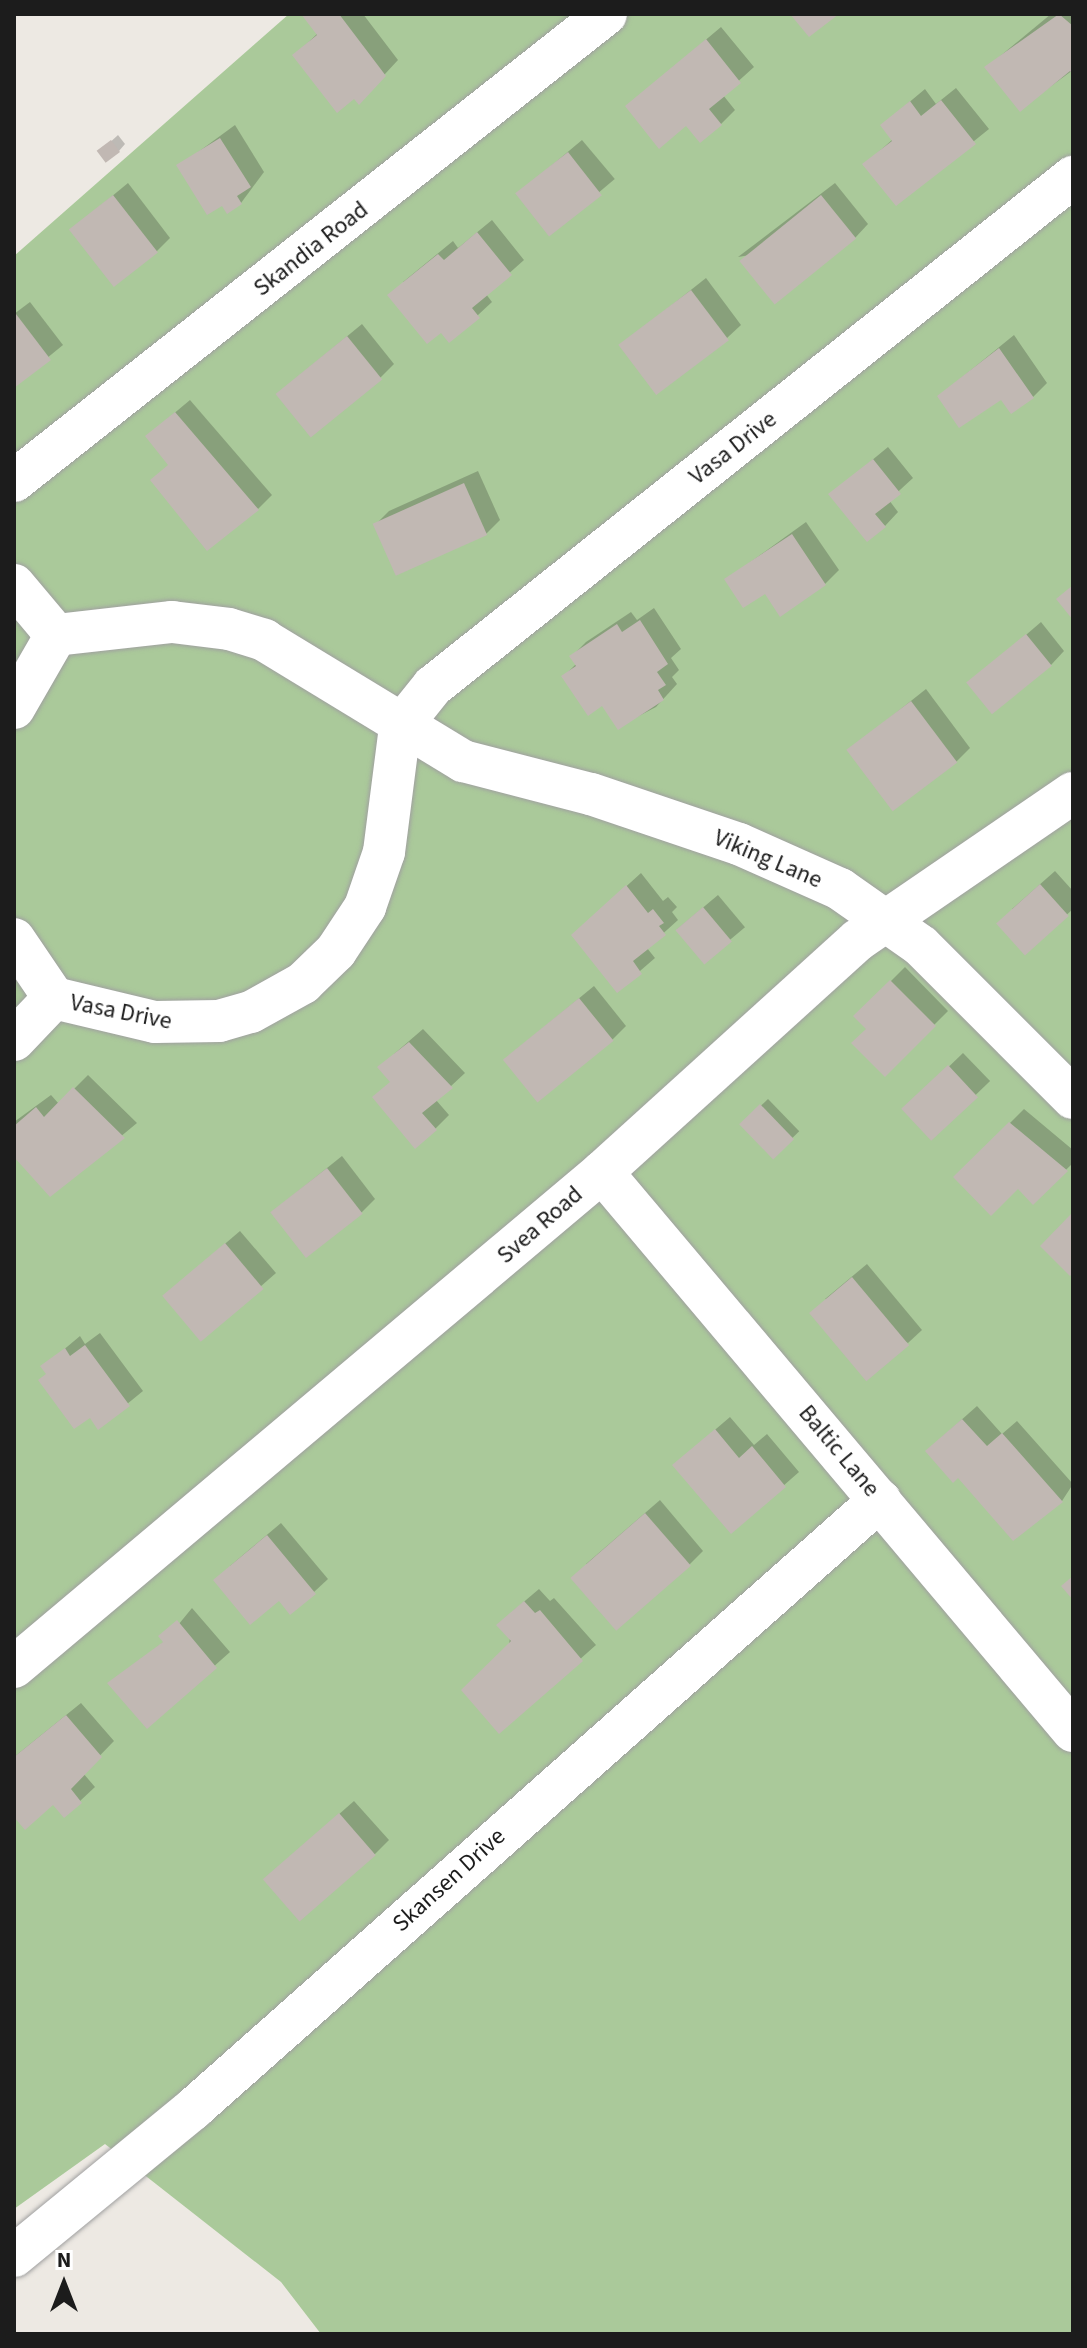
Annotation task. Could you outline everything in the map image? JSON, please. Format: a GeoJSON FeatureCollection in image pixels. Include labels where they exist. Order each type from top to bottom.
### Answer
{"type":"FeatureCollection","features":[{"type":"Feature","properties":{"kind":"street","name":"Skandia Road"},"geometry":{"type":"LineString","coordinates":[[14,481],[606,14]]}},
{"type":"Feature","properties":{"kind":"street","name":"Vasa Drive"},"geometry":{"type":"LineString","coordinates":[[14,939],[54,998],[134,1019],[196,1024],[251,1012],[303,983],[353,929],[376,880],[400,727],[433,686],[1073,177]]}},
{"type":"Feature","properties":{"kind":"street"},"geometry":{"type":"LineString","coordinates":[[14,585],[56,635]]}},
{"type":"Feature","properties":{"kind":"street"},"geometry":{"type":"LineString","coordinates":[[56,635],[150,622],[229,629],[293,654],[400,727]]}},
{"type":"Feature","properties":{"kind":"street"},"geometry":{"type":"LineString","coordinates":[[14,708],[56,635]]}},
{"type":"Feature","properties":{"kind":"street","name":"Viking Lane"},"geometry":{"type":"LineString","coordinates":[[400,727],[463,761],[591,794],[739,844],[840,889],[890,920],[1073,1098]]}},
{"type":"Feature","properties":{"kind":"street","name":"Svea Road"},"geometry":{"type":"LineString","coordinates":[[14,1667],[602,1172],[858,940],[1073,793]]}},
{"type":"Feature","properties":{"kind":"street"},"geometry":{"type":"LineString","coordinates":[[14,1040],[54,998]]}},
{"type":"Feature","properties":{"kind":"street","name":"Baltic Lane"},"geometry":{"type":"LineString","coordinates":[[602,1172],[1073,1731]]}},
{"type":"Feature","properties":{"kind":"street","name":"Skansen Drive"},"geometry":{"type":"LineString","coordinates":[[14,2256],[193,2109],[880,1500]]}},
{"type":"Feature","properties":{"kind":"green space"},"geometry":{"type":"Polygon","coordinates":[[[289,14],[1073,14],[1073,2334],[321,2334],[281,2282],[105,2144],[14,2209],[14,256],[289,14]]]}},
{"type":"Feature","properties":{"kind":"building"},"geometry":{"type":"Polygon","coordinates":[[[301,14],[339,14],[386,76],[359,105],[354,99],[337,113],[292,55],[317,35],[301,14]]]}},
{"type":"Feature","properties":{"kind":"building"},"geometry":{"type":"Polygon","coordinates":[[[790,14],[839,14],[809,37],[790,14]]]}},
{"type":"Feature","properties":{"kind":"building"},"geometry":{"type":"Polygon","coordinates":[[[1059,14],[1073,26],[1073,75],[1070,71],[1020,112],[984,67],[1059,14]]]}},
{"type":"Feature","properties":{"kind":"building"},"geometry":{"type":"Polygon","coordinates":[[[706,39],[741,83],[709,109],[722,125],[700,143],[686,126],[659,149],[625,106],[706,39]]]}},
{"type":"Feature","properties":{"kind":"building"},"geometry":{"type":"Polygon","coordinates":[[[941,100],[976,144],[896,206],[862,164],[892,141],[880,125],[910,101],[921,116],[941,100]]]}},
{"type":"Feature","properties":{"kind":"building"},"geometry":{"type":"Polygon","coordinates":[[[220,138],[251,187],[237,196],[242,204],[227,214],[222,206],[207,215],[176,165],[220,138]]]}},
{"type":"Feature","properties":{"kind":"building"},"geometry":{"type":"Polygon","coordinates":[[[111,140],[120,152],[106,163],[97,151],[111,140]]]}},
{"type":"Feature","properties":{"kind":"building"},"geometry":{"type":"Polygon","coordinates":[[[568,152],[602,195],[549,237],[515,193],[568,152]]]}},
{"type":"Feature","properties":{"kind":"building"},"geometry":{"type":"Polygon","coordinates":[[[113,195],[158,253],[114,287],[69,229],[113,195]]]}},
{"type":"Feature","properties":{"kind":"building"},"geometry":{"type":"Polygon","coordinates":[[[821,195],[856,239],[775,305],[739,261],[821,195]]]}},
{"type":"Feature","properties":{"kind":"building"},"geometry":{"type":"Polygon","coordinates":[[[477,232],[512,275],[472,308],[480,318],[449,343],[441,333],[427,344],[387,295],[438,254],[444,260],[477,232]]]}},
{"type":"Feature","properties":{"kind":"building"},"geometry":{"type":"Polygon","coordinates":[[[691,290],[729,340],[656,395],[618,345],[691,290]]]}},
{"type":"Feature","properties":{"kind":"building"},"geometry":{"type":"Polygon","coordinates":[[[16,314],[51,360],[14,388],[14,316],[16,314]]]}},
{"type":"Feature","properties":{"kind":"building"},"geometry":{"type":"Polygon","coordinates":[[[347,336],[382,380],[311,437],[276,394],[347,336]]]}},
{"type":"Feature","properties":{"kind":"building"},"geometry":{"type":"Polygon","coordinates":[[[999,348],[1034,398],[1011,414],[1001,400],[959,428],[937,396],[999,348]]]}},
{"type":"Feature","properties":{"kind":"building"},"geometry":{"type":"Polygon","coordinates":[[[175,412],[259,510],[207,551],[150,480],[168,465],[145,436],[175,412]]]}},
{"type":"Feature","properties":{"kind":"building"},"geometry":{"type":"Polygon","coordinates":[[[873,459],[901,494],[875,514],[886,527],[867,542],[828,494],[873,459]]]}},
{"type":"Feature","properties":{"kind":"building"},"geometry":{"type":"Polygon","coordinates":[[[464,483],[487,535],[396,576],[373,524],[464,483]]]}},
{"type":"Feature","properties":{"kind":"building"},"geometry":{"type":"Polygon","coordinates":[[[792,534],[826,585],[780,617],[765,594],[743,608],[724,579],[792,534]]]}},
{"type":"Feature","properties":{"kind":"building"},"geometry":{"type":"Polygon","coordinates":[[[1073,585],[1073,620],[1056,599],[1073,585]]]}},
{"type":"Feature","properties":{"kind":"building"},"geometry":{"type":"Polygon","coordinates":[[[640,620],[668,664],[657,672],[666,685],[658,690],[664,700],[618,730],[602,706],[588,716],[561,676],[576,666],[569,656],[617,624],[622,632],[640,620]]]}},
{"type":"Feature","properties":{"kind":"building"},"geometry":{"type":"Polygon","coordinates":[[[1026,634],[1052,666],[992,714],[966,682],[1026,634]]]}},
{"type":"Feature","properties":{"kind":"building"},"geometry":{"type":"Polygon","coordinates":[[[911,701],[957,762],[893,811],[846,750],[911,701]]]}},
{"type":"Feature","properties":{"kind":"building"},"geometry":{"type":"Polygon","coordinates":[[[1040,884],[1069,916],[1025,955],[996,923],[1040,884]]]}},
{"type":"Feature","properties":{"kind":"building"},"geometry":{"type":"Polygon","coordinates":[[[626,885],[648,913],[653,909],[664,923],[659,926],[666,935],[633,961],[642,974],[617,993],[571,935],[626,885]]]}},
{"type":"Feature","properties":{"kind":"building"},"geometry":{"type":"Polygon","coordinates":[[[703,907],[732,941],[704,965],[675,930],[703,907]]]}},
{"type":"Feature","properties":{"kind":"building"},"geometry":{"type":"Polygon","coordinates":[[[890,980],[936,1026],[885,1077],[851,1043],[866,1029],[853,1016],[890,980]]]}},
{"type":"Feature","properties":{"kind":"building"},"geometry":{"type":"Polygon","coordinates":[[[579,998],[614,1041],[537,1102],[503,1060],[579,998]]]}},
{"type":"Feature","properties":{"kind":"building"},"geometry":{"type":"Polygon","coordinates":[[[409,1042],[453,1088],[422,1113],[437,1130],[415,1149],[372,1097],[390,1082],[377,1067],[409,1042]]]}},
{"type":"Feature","properties":{"kind":"building"},"geometry":{"type":"Polygon","coordinates":[[[948,1065],[978,1097],[931,1141],[901,1109],[948,1065]]]}},
{"type":"Feature","properties":{"kind":"building"},"geometry":{"type":"Polygon","coordinates":[[[73,1087],[125,1138],[50,1197],[14,1157],[14,1126],[36,1107],[44,1117],[73,1087]]]}},
{"type":"Feature","properties":{"kind":"building"},"geometry":{"type":"Polygon","coordinates":[[[760,1104],[794,1139],[773,1159],[739,1124],[760,1104]]]}},
{"type":"Feature","properties":{"kind":"building"},"geometry":{"type":"Polygon","coordinates":[[[1009,1122],[1068,1171],[1033,1205],[1018,1189],[991,1216],[953,1177],[1009,1122]]]}},
{"type":"Feature","properties":{"kind":"building"},"geometry":{"type":"Polygon","coordinates":[[[327,1168],[363,1214],[306,1258],[270,1212],[327,1168]]]}},
{"type":"Feature","properties":{"kind":"building"},"geometry":{"type":"Polygon","coordinates":[[[1073,1212],[1073,1273],[1070,1276],[1040,1246],[1073,1212]]]}},
{"type":"Feature","properties":{"kind":"building"},"geometry":{"type":"Polygon","coordinates":[[[225,1243],[264,1289],[201,1342],[162,1296],[225,1243]]]}},
{"type":"Feature","properties":{"kind":"building"},"geometry":{"type":"Polygon","coordinates":[[[852,1277],[909,1345],[866,1381],[809,1313],[852,1277]]]}},
{"type":"Feature","properties":{"kind":"building"},"geometry":{"type":"Polygon","coordinates":[[[85,1345],[130,1406],[98,1430],[90,1418],[74,1429],[38,1380],[46,1374],[40,1366],[65,1348],[70,1356],[85,1345]]]}},
{"type":"Feature","properties":{"kind":"building"},"geometry":{"type":"Polygon","coordinates":[[[962,1419],[987,1446],[1002,1433],[1063,1502],[1013,1541],[958,1478],[953,1483],[925,1451],[962,1419]]]}},
{"type":"Feature","properties":{"kind":"building"},"geometry":{"type":"Polygon","coordinates":[[[715,1429],[739,1458],[752,1446],[786,1487],[731,1534],[672,1465],[715,1429]]]}},
{"type":"Feature","properties":{"kind":"building"},"geometry":{"type":"Polygon","coordinates":[[[645,1513],[691,1566],[616,1631],[570,1578],[645,1513]]]}},
{"type":"Feature","properties":{"kind":"building"},"geometry":{"type":"Polygon","coordinates":[[[267,1535],[316,1594],[290,1615],[279,1601],[250,1625],[213,1580],[267,1535]]]}},
{"type":"Feature","properties":{"kind":"building"},"geometry":{"type":"Polygon","coordinates":[[[1073,1576],[1073,1600],[1061,1586],[1073,1576]]]}},
{"type":"Feature","properties":{"kind":"building"},"geometry":{"type":"Polygon","coordinates":[[[524,1601],[535,1613],[540,1610],[583,1661],[499,1734],[461,1690],[511,1641],[496,1625],[524,1601]]]}},
{"type":"Feature","properties":{"kind":"building"},"geometry":{"type":"Polygon","coordinates":[[[177,1620],[217,1668],[147,1729],[107,1683],[163,1642],[158,1636],[177,1620]]]}},
{"type":"Feature","properties":{"kind":"building"},"geometry":{"type":"Polygon","coordinates":[[[66,1715],[102,1757],[71,1789],[82,1803],[64,1818],[53,1805],[25,1830],[14,1817],[14,1757],[66,1715]]]}},
{"type":"Feature","properties":{"kind":"building"},"geometry":{"type":"Polygon","coordinates":[[[339,1813],[376,1855],[300,1922],[263,1879],[339,1813]]]}}]}
